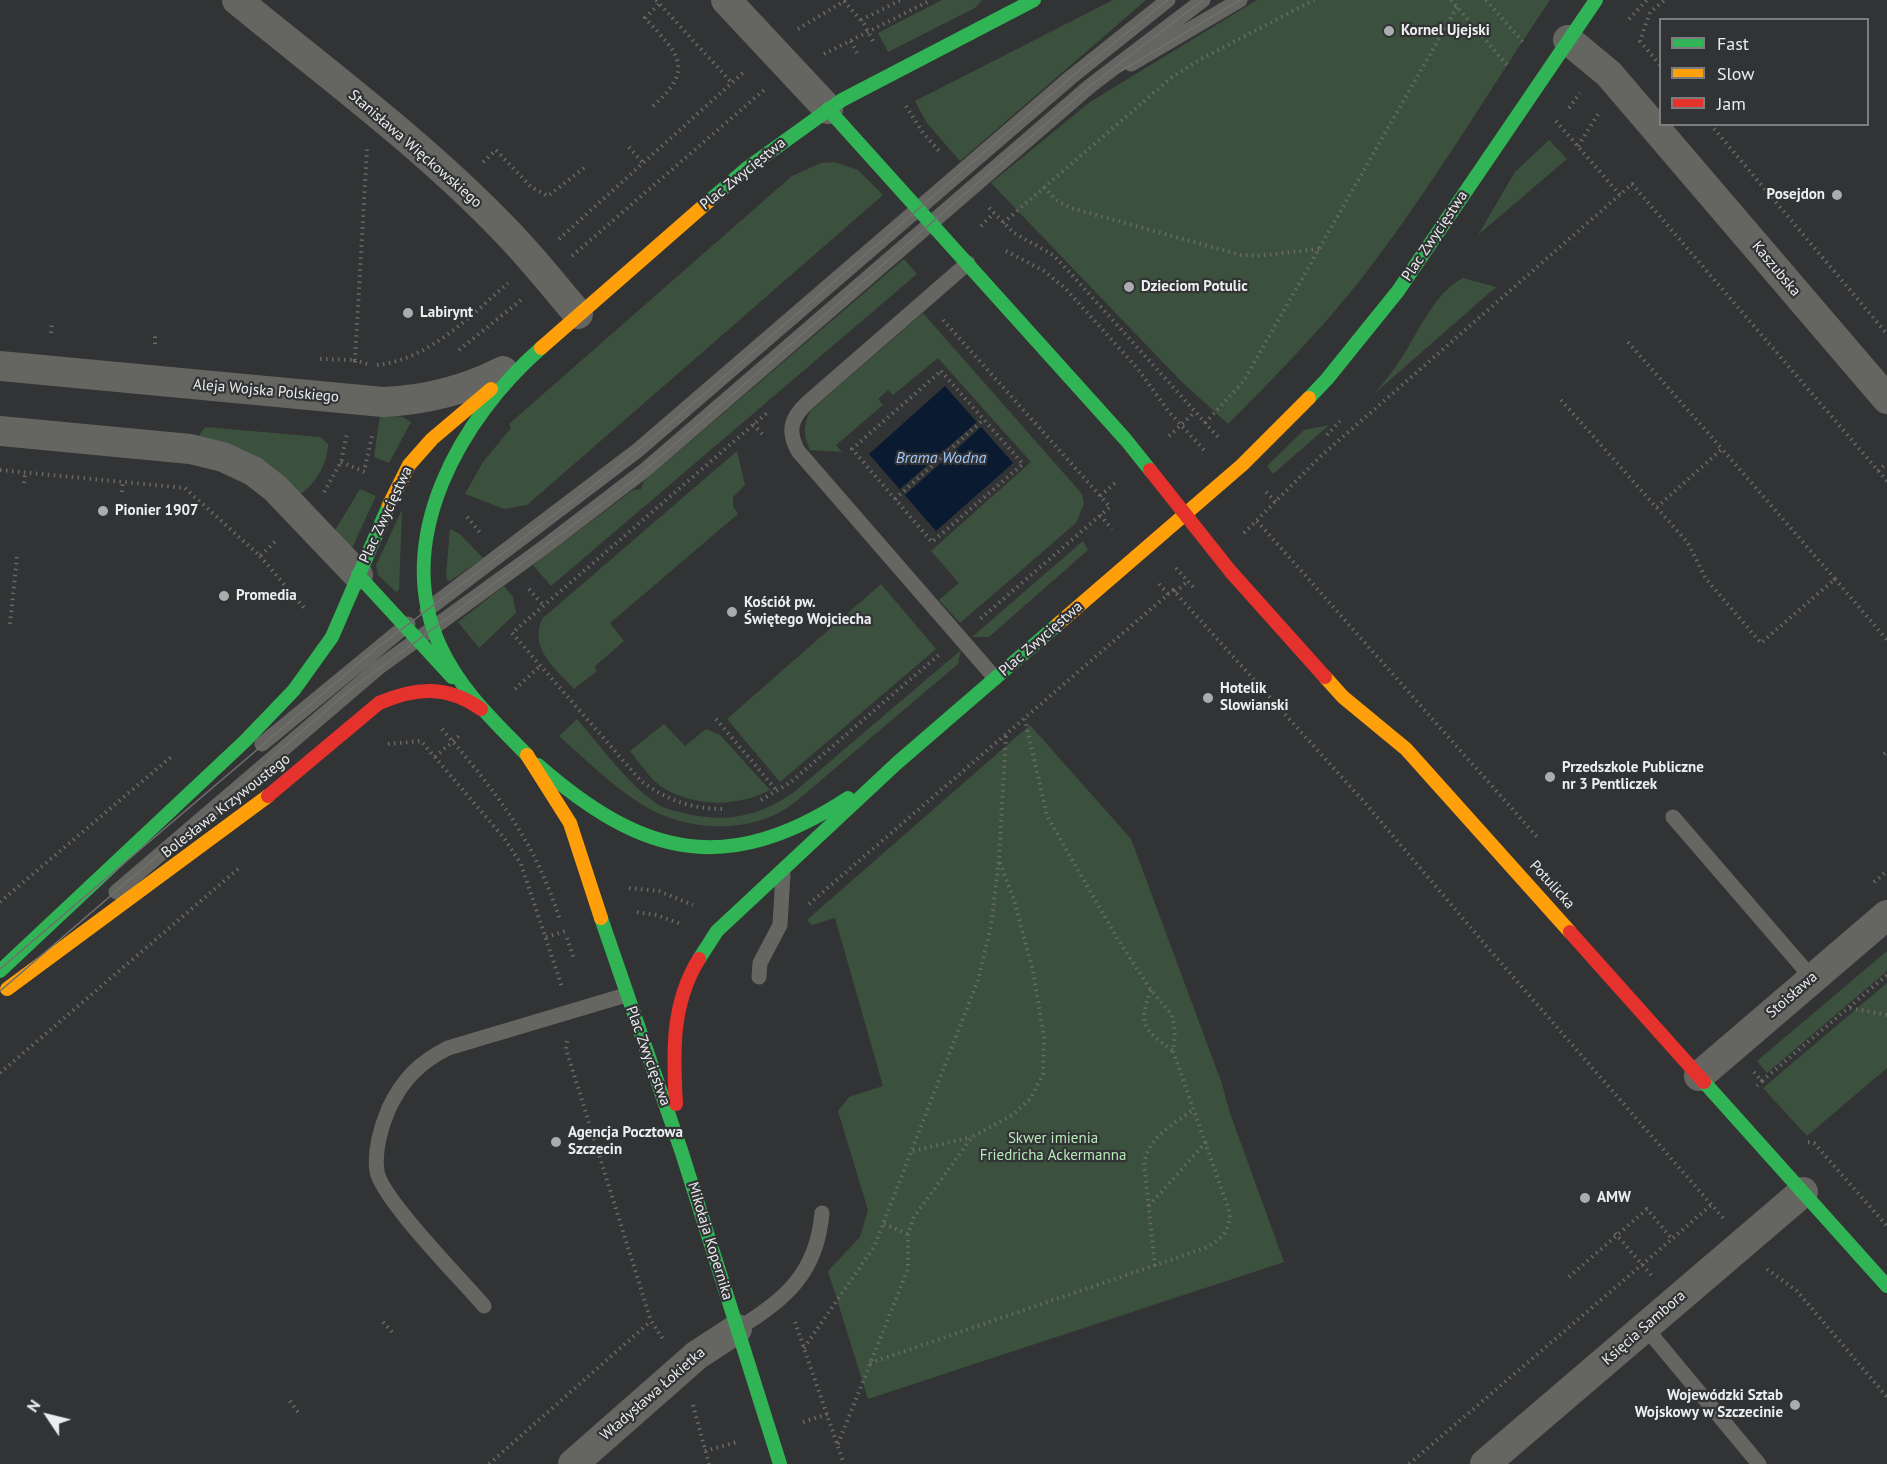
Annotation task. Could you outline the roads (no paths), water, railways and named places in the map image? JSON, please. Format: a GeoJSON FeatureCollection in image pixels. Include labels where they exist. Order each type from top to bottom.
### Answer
{"type":"FeatureCollection","features":[{"type":"Feature","properties":{"kind":"street","name":"Stanisława Więckowskiego"},"geometry":{"type":"LineString","coordinates":[[237,0],[387,122],[504,228],[578,314]]}},
{"type":"Feature","properties":{"kind":"street"},"geometry":{"type":"LineString","coordinates":[[726,0],[919,208],[1126,440],[1185,514]]}},
{"type":"Feature","properties":{"kind":"street","name":"Plac Zwycięstwa"},"geometry":{"type":"LineString","coordinates":[[682,1153],[676,1114],[673,1049],[676,1022],[687,982],[717,932],[897,763],[1265,443],[1334,370],[1398,291],[1596,0]]}},
{"type":"Feature","properties":{"kind":"street","name":"Plac Zwycięstwa"},"geometry":{"type":"LineString","coordinates":[[897,763],[837,805],[798,828],[764,841],[720,848],[668,841],[608,816],[564,788],[481,709],[358,574],[396,488],[412,461],[432,439],[746,169],[828,109],[1029,1]]}},
{"type":"Feature","properties":{"kind":"street","name":"Kaszubska"},"geometry":{"type":"LineString","coordinates":[[1568,40],[1601,66],[1885,393]]}},
{"type":"Feature","properties":{"kind":"street","name":"Plac Zwycięstwa"},"geometry":{"type":"LineString","coordinates":[[481,709],[454,674],[433,628],[428,609],[424,571],[425,540],[436,495],[463,437],[486,403],[524,360]]}},
{"type":"Feature","properties":{"kind":"street","name":"Aleja Wojska Polskiego"},"geometry":{"type":"LineString","coordinates":[[0,366],[382,402],[435,397],[482,382],[524,360]]}},
{"type":"Feature","properties":{"kind":"street"},"geometry":{"type":"LineString","coordinates":[[0,431],[190,449],[223,457],[253,471],[275,488],[358,574]]}},
{"type":"Feature","properties":{"kind":"street","name":"Potulicka"},"geometry":{"type":"LineString","coordinates":[[1185,514],[1231,572],[1343,697],[1406,749],[1887,1286]]}},
{"type":"Feature","properties":{"kind":"street","name":"Bolesława Krzywoustego"},"geometry":{"type":"LineString","coordinates":[[0,972],[283,703],[332,637],[358,574]]}},
{"type":"Feature","properties":{"kind":"street","name":"Bolesława Krzywoustego"},"geometry":{"type":"LineString","coordinates":[[0,993],[242,818],[379,703],[406,692],[435,689],[459,694],[481,709]]}},
{"type":"Feature","properties":{"kind":"street","name":"Plac Zwycięstwa"},"geometry":{"type":"LineString","coordinates":[[526,754],[544,777],[570,823],[626,995],[682,1153]]}},
{"type":"Feature","properties":{"kind":"street","name":"Stoisława"},"geometry":{"type":"LineString","coordinates":[[1699,1076],[1887,915]]}},
{"type":"Feature","properties":{"kind":"street","name":"Mikołaja Kopernika"},"geometry":{"type":"LineString","coordinates":[[682,1153],[780,1464]]}},
{"type":"Feature","properties":{"kind":"street","name":"Księcia Sambora"},"geometry":{"type":"LineString","coordinates":[[1485,1464],[1803,1192]]}},
{"type":"Feature","properties":{"kind":"street","name":"Władysława Łokietka"},"geometry":{"type":"LineString","coordinates":[[573,1464],[697,1355],[737,1329]]}},
{"type":"Feature","properties":{"kind":"lane"},"geometry":{"type":"LineString","coordinates":[[29,944],[338,679],[638,450],[1077,72],[1168,0]]}},
{"type":"Feature","properties":{"kind":"lane"},"geometry":{"type":"LineString","coordinates":[[0,993],[317,718],[417,639],[526,561],[638,476],[1130,54],[1203,0]]}},
{"type":"Feature","properties":{"kind":"lane"},"geometry":{"type":"LineString","coordinates":[[1064,110],[1139,59],[1239,0]]}},
{"type":"Feature","properties":{"kind":"lane"},"geometry":{"type":"LineString","coordinates":[[968,263],[802,408],[792,421],[791,433],[798,451],[995,678]]}},
{"type":"Feature","properties":{"kind":"lane"},"geometry":{"type":"LineString","coordinates":[[1673,817],[1812,978]]}},
{"type":"Feature","properties":{"kind":"lane"},"geometry":{"type":"LineString","coordinates":[[759,977],[760,963],[777,932],[781,914],[783,871]]}},
{"type":"Feature","properties":{"kind":"lane"},"geometry":{"type":"LineString","coordinates":[[484,1306],[387,1194],[377,1172],[379,1144],[385,1117],[397,1091],[411,1072],[427,1059],[448,1048],[626,995]]}},
{"type":"Feature","properties":{"kind":"lane"},"geometry":{"type":"LineString","coordinates":[[737,1329],[786,1296],[816,1252],[822,1213]]}},
{"type":"Feature","properties":{"kind":"lane"},"geometry":{"type":"LineString","coordinates":[[1645,1327],[1759,1464]]}},
{"type":"Feature","properties":{"kind":"water","name":"Brama Wodna"},"geometry":{"type":"Polygon","coordinates":[[[945,386],[1013,463],[936,531],[869,454],[945,386]]]}},
{"type":"Feature","properties":{"kind":"tram line"},"geometry":{"type":"LineString","coordinates":[[0,969],[374,650],[591,487],[667,426],[1070,78],[1168,0]]}},
{"type":"Feature","properties":{"kind":"tram line"},"geometry":{"type":"LineString","coordinates":[[0,991],[349,691],[631,482],[1090,86],[1203,0]]}},
{"type":"Feature","properties":{"kind":"tram line"},"geometry":{"type":"LineString","coordinates":[[1121,71],[1240,0]]}},
{"type":"Feature","properties":{"kind":"place","name":"Kornel Ujejski"},"geometry":{"type":"Point","coordinates":[1389,31]}},
{"type":"Feature","properties":{"kind":"place","name":"Posejdon"},"geometry":{"type":"Point","coordinates":[1837,195]}},
{"type":"Feature","properties":{"kind":"place","name":"Dzieciom Potulic"},"geometry":{"type":"Point","coordinates":[1129,287]}},
{"type":"Feature","properties":{"kind":"place","name":"Labirynt"},"geometry":{"type":"Point","coordinates":[408,313]}},
{"type":"Feature","properties":{"kind":"place","name":"Pionier 1907"},"geometry":{"type":"Point","coordinates":[103,511]}},
{"type":"Feature","properties":{"kind":"place","name":"Promedia"},"geometry":{"type":"Point","coordinates":[224,596]}},
{"type":"Feature","properties":{"kind":"place","name":"Kościół pw. Świętego Wojciecha"},"geometry":{"type":"Point","coordinates":[732,612]}},
{"type":"Feature","properties":{"kind":"place","name":"Hotelik Slowianski"},"geometry":{"type":"Point","coordinates":[1208,698]}},
{"type":"Feature","properties":{"kind":"place","name":"Przedszkole Publiczne nr 3 Pentliczek"},"geometry":{"type":"Point","coordinates":[1550,777]}},
{"type":"Feature","properties":{"kind":"place","name":"Agencja Pocztowa Szczecin"},"geometry":{"type":"Point","coordinates":[556,1142]}},
{"type":"Feature","properties":{"kind":"place","name":"AMW"},"geometry":{"type":"Point","coordinates":[1585,1198]}},
{"type":"Feature","properties":{"kind":"place","name":"Wojewódzki Sztab Wojskowy w Szczecinie"},"geometry":{"type":"Point","coordinates":[1795,1405]}},
{"type":"Feature","properties":{"kind":"park label","name":"Skwer imienia Friedricha Ackermanna"},"geometry":{"type":"Point","coordinates":[1053,1148]}}]}
